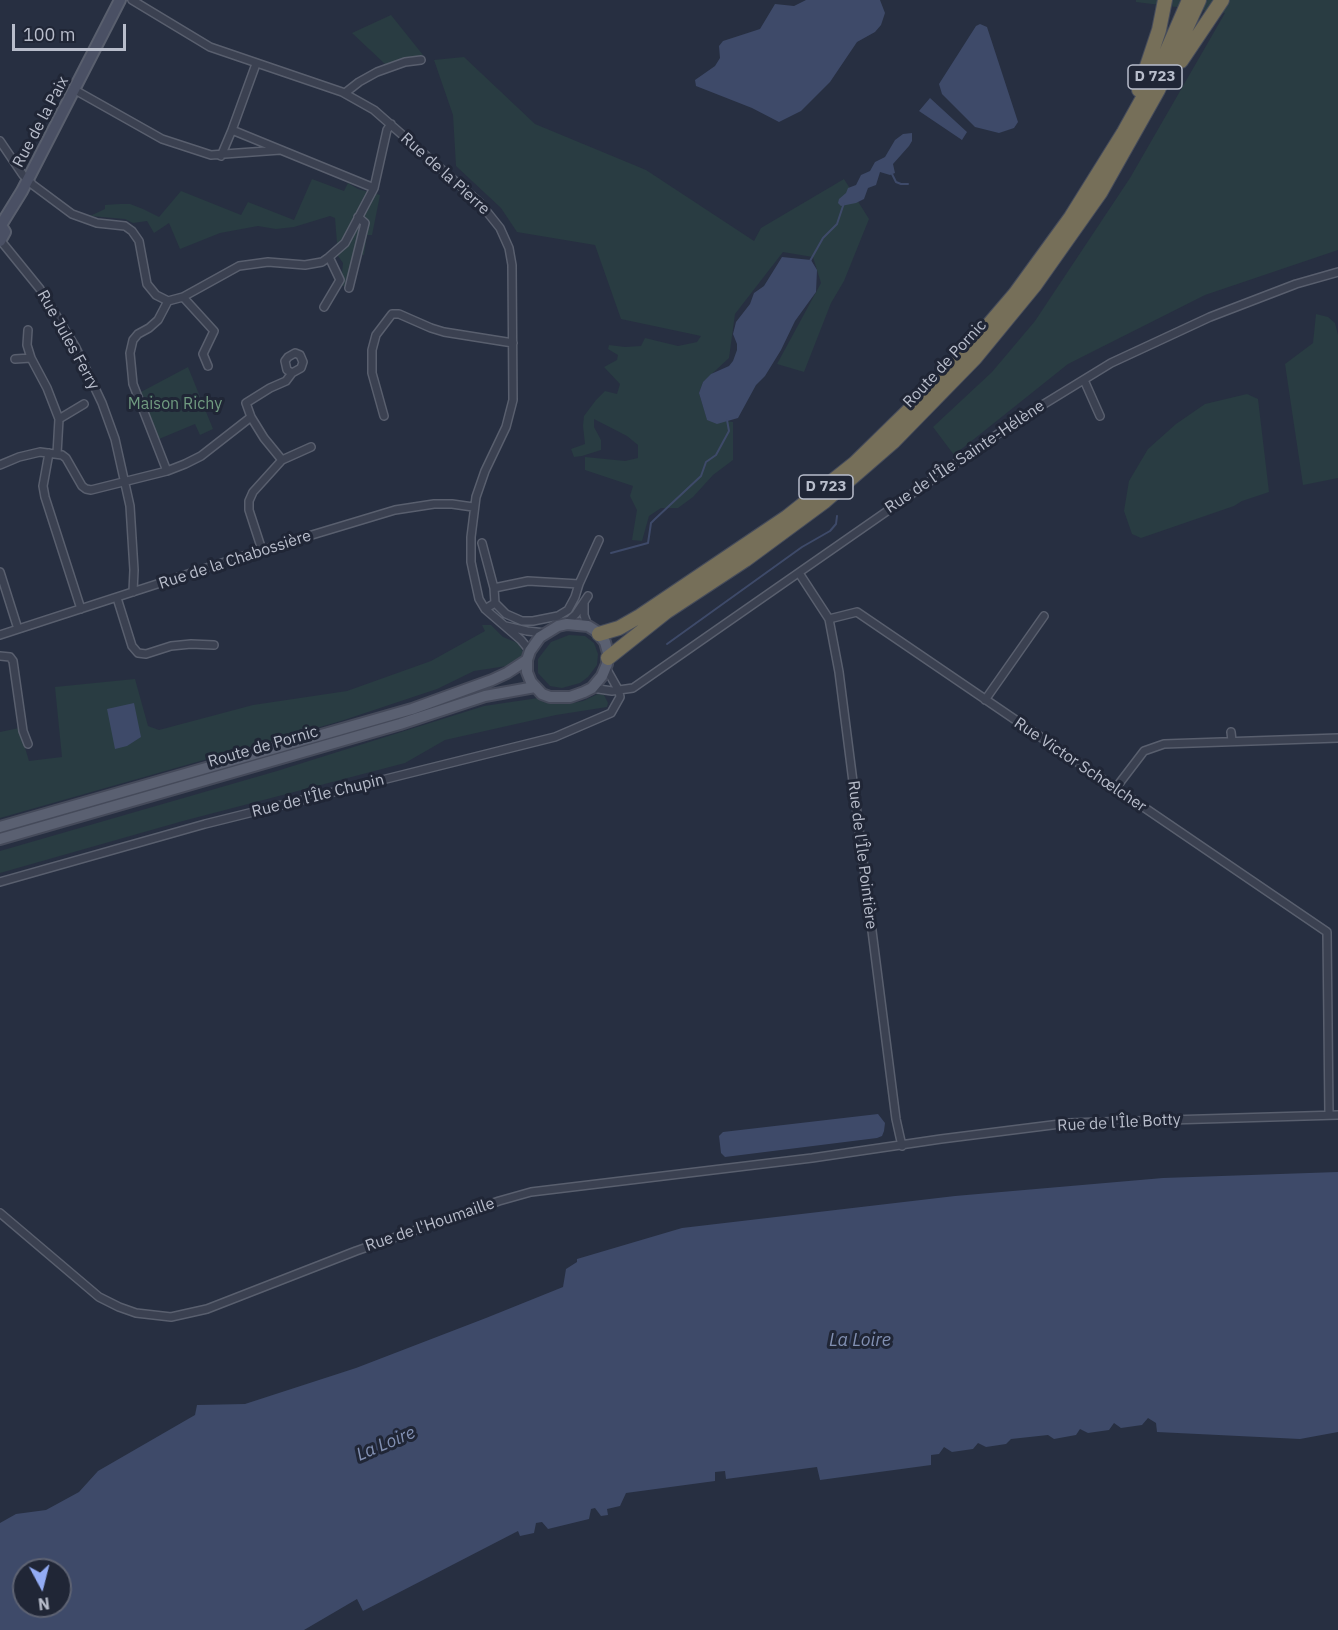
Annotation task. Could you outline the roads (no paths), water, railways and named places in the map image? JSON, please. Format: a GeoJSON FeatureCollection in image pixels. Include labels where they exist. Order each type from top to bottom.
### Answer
{"type":"FeatureCollection","features":[{"type":"Feature","properties":{"kind":"highway"},"geometry":{"type":"LineString","coordinates":[[1113,150],[1115,135],[1136,96],[1149,64],[1165,0]]}},
{"type":"Feature","properties":{"kind":"highway","name":"Route de Pornic"},"geometry":{"type":"LineString","coordinates":[[593,630],[619,628],[640,616],[787,517],[855,464],[950,370],[984,333],[1066,225],[1113,150],[1159,69],[1189,0]]}},
{"type":"Feature","properties":{"kind":"highway","name":"Route de Pornic"},"geometry":{"type":"LineString","coordinates":[[607,663],[666,612],[745,560],[825,501],[930,406],[998,331],[1059,254],[1105,184],[1158,90],[1199,0]]}},
{"type":"Feature","properties":{"kind":"highway"},"geometry":{"type":"LineString","coordinates":[[1158,90],[1168,84],[1186,51],[1222,0]]}},
{"type":"Feature","properties":{"kind":"main road"},"geometry":{"type":"LineString","coordinates":[[564,625],[593,630],[605,642],[607,663],[592,688],[578,695],[562,698],[546,696],[528,677],[528,656],[545,633],[564,625]]}},
{"type":"Feature","properties":{"kind":"main road","name":"Route de Pornic"},"geometry":{"type":"LineString","coordinates":[[0,827],[412,709],[492,680],[516,668],[528,656]]}},
{"type":"Feature","properties":{"kind":"main road","name":"Route de Pornic"},"geometry":{"type":"LineString","coordinates":[[0,839],[400,724],[486,696],[535,687]]}},
{"type":"Feature","properties":{"kind":"street","name":"Rue de la Paix"},"geometry":{"type":"LineString","coordinates":[[0,224],[28,179],[120,0]]}},
{"type":"Feature","properties":{"kind":"street","name":"Rue de la Pierre"},"geometry":{"type":"LineString","coordinates":[[132,0],[198,41],[256,64],[345,93],[374,110],[480,203],[500,228],[509,248],[512,265],[513,400],[509,421],[485,471],[473,507],[471,562],[476,588],[485,609],[521,640],[528,656]]}},
{"type":"Feature","properties":{"kind":"street"},"geometry":{"type":"LineString","coordinates":[[345,93],[377,72],[398,64],[421,60]]}},
{"type":"Feature","properties":{"kind":"street"},"geometry":{"type":"LineString","coordinates":[[221,156],[256,64]]}},
{"type":"Feature","properties":{"kind":"street"},"geometry":{"type":"LineString","coordinates":[[75,90],[162,139],[211,155],[280,150]]}},
{"type":"Feature","properties":{"kind":"street"},"geometry":{"type":"LineString","coordinates":[[0,141],[28,179],[78,217],[97,223],[125,226],[132,231],[139,241],[147,284],[156,295],[168,301],[183,297],[239,266],[268,262],[305,265],[322,262],[329,257],[345,243],[374,188],[387,130],[391,124]]}},
{"type":"Feature","properties":{"kind":"street"},"geometry":{"type":"LineString","coordinates":[[232,130],[374,188]]}},
{"type":"Feature","properties":{"kind":"street"},"geometry":{"type":"LineString","coordinates":[[349,288],[365,223],[358,217]]}},
{"type":"Feature","properties":{"kind":"street"},"geometry":{"type":"LineString","coordinates":[[0,224],[5,231],[0,241]]}},
{"type":"Feature","properties":{"kind":"street","name":"Rue Jules Ferry"},"geometry":{"type":"LineString","coordinates":[[0,241],[40,289],[75,346],[102,403],[115,439],[125,483],[132,528],[133,592]]}},
{"type":"Feature","properties":{"kind":"street"},"geometry":{"type":"LineString","coordinates":[[324,307],[340,280],[329,257]]}},
{"type":"Feature","properties":{"kind":"street","name":"Rue de l'Île Sainte-Hélène"},"geometry":{"type":"LineString","coordinates":[[619,690],[633,688],[1018,420],[1111,363],[1210,317],[1296,284],[1338,272]]}},
{"type":"Feature","properties":{"kind":"street"},"geometry":{"type":"LineString","coordinates":[[183,297],[214,331],[203,354],[208,366]]}},
{"type":"Feature","properties":{"kind":"street"},"geometry":{"type":"LineString","coordinates":[[167,471],[133,384],[130,352],[133,340],[158,320],[168,301]]}},
{"type":"Feature","properties":{"kind":"street"},"geometry":{"type":"LineString","coordinates":[[384,416],[372,373],[372,350],[375,335],[392,314],[399,314],[444,332],[513,343]]}},
{"type":"Feature","properties":{"kind":"street"},"geometry":{"type":"LineString","coordinates":[[28,330],[27,345],[31,358],[47,388],[59,419],[57,454]]}},
{"type":"Feature","properties":{"kind":"street"},"geometry":{"type":"LineString","coordinates":[[15,359],[31,358]]}},
{"type":"Feature","properties":{"kind":"street"},"geometry":{"type":"LineString","coordinates":[[282,460],[264,438],[251,417],[246,403],[286,381],[292,374]]}},
{"type":"Feature","properties":{"kind":"street"},"geometry":{"type":"LineString","coordinates":[[1084,380],[1100,416]]}},
{"type":"Feature","properties":{"kind":"street"},"geometry":{"type":"LineString","coordinates":[[59,419],[84,404]]}},
{"type":"Feature","properties":{"kind":"street"},"geometry":{"type":"LineString","coordinates":[[0,465],[40,452],[57,454],[66,458],[82,486],[91,490],[167,471],[201,456],[251,417]]}},
{"type":"Feature","properties":{"kind":"street"},"geometry":{"type":"LineString","coordinates":[[262,550],[249,510],[249,501],[259,483],[282,460],[311,447]]}},
{"type":"Feature","properties":{"kind":"street"},"geometry":{"type":"LineString","coordinates":[[49,453],[43,486],[45,497],[81,609]]}},
{"type":"Feature","properties":{"kind":"street","name":"Rue de la Chabossière"},"geometry":{"type":"LineString","coordinates":[[0,635],[262,550],[395,510],[434,504],[473,507]]}},
{"type":"Feature","properties":{"kind":"street"},"geometry":{"type":"LineString","coordinates":[[482,543],[494,588],[495,603],[513,618],[534,621],[558,616],[568,610],[599,540]]}},
{"type":"Feature","properties":{"kind":"street"},"geometry":{"type":"LineString","coordinates":[[0,572],[18,628]]}},
{"type":"Feature","properties":{"kind":"street","name":"Rue de l'Île Pointière"},"geometry":{"type":"LineString","coordinates":[[799,573],[829,619],[839,672],[896,1119],[902,1146]]}},
{"type":"Feature","properties":{"kind":"street"},"geometry":{"type":"LineString","coordinates":[[494,588],[528,581],[579,584]]}},
{"type":"Feature","properties":{"kind":"street"},"geometry":{"type":"LineString","coordinates":[[117,598],[132,646],[138,653],[146,654],[181,645],[213,645]]}},
{"type":"Feature","properties":{"kind":"street"},"geometry":{"type":"LineString","coordinates":[[564,625],[586,599],[584,615],[593,630]]}},
{"type":"Feature","properties":{"kind":"street"},"geometry":{"type":"LineString","coordinates":[[485,609],[495,603]]}},
{"type":"Feature","properties":{"kind":"street","name":"Rue Victor Schœlcher"},"geometry":{"type":"LineString","coordinates":[[829,619],[858,612],[1327,933],[1329,1115]]}},
{"type":"Feature","properties":{"kind":"street"},"geometry":{"type":"LineString","coordinates":[[985,700],[1044,616]]}},
{"type":"Feature","properties":{"kind":"street","name":"Rue de la Pierre"},"geometry":{"type":"LineString","coordinates":[[501,624],[519,630],[545,633]]}},
{"type":"Feature","properties":{"kind":"street"},"geometry":{"type":"LineString","coordinates":[[0,656],[10,657],[13,661],[23,731],[28,744]]}},
{"type":"Feature","properties":{"kind":"street"},"geometry":{"type":"LineString","coordinates":[[592,688],[619,690],[607,663]]}},
{"type":"Feature","properties":{"kind":"street","name":"Rue de l'Île Chupin"},"geometry":{"type":"LineString","coordinates":[[0,882],[205,824],[555,737],[611,713],[620,697],[619,690]]}},
{"type":"Feature","properties":{"kind":"street"},"geometry":{"type":"LineString","coordinates":[[1231,732],[1232,741]]}},
{"type":"Feature","properties":{"kind":"street"},"geometry":{"type":"LineString","coordinates":[[1115,789],[1148,749],[1164,744],[1338,738]]}},
{"type":"Feature","properties":{"kind":"street","name":"Rue de l'Île Botty"},"geometry":{"type":"LineString","coordinates":[[902,1146],[1068,1123],[1338,1115]]}},
{"type":"Feature","properties":{"kind":"street","name":"Rue de l'Houmaille"},"geometry":{"type":"LineString","coordinates":[[0,1213],[105,1300],[136,1313],[171,1317],[207,1309],[356,1251],[523,1194],[902,1146]]}},
{"type":"Feature","properties":{"kind":"water"},"geometry":{"type":"Polygon","coordinates":[[[806,0],[880,0],[885,13],[881,25],[875,32],[857,42],[830,82],[801,111],[779,122],[752,108],[696,86],[695,80],[715,66],[720,58],[719,46],[723,41],[760,29],[775,4],[794,6],[806,0]]]}},
{"type":"Feature","properties":{"kind":"water"},"geometry":{"type":"Polygon","coordinates":[[[980,24],[987,27],[1018,122],[1014,128],[999,133],[975,127],[942,94],[939,84],[976,26],[980,24]]]}},
{"type":"Feature","properties":{"kind":"water"},"geometry":{"type":"Polygon","coordinates":[[[930,98],[967,132],[962,140],[919,111],[930,98]]]}},
{"type":"Feature","properties":{"kind":"water"},"geometry":{"type":"Polygon","coordinates":[[[912,133],[909,146],[893,164],[895,173],[890,175],[880,172],[876,185],[868,188],[864,199],[841,206],[838,203],[848,188],[856,185],[861,175],[870,171],[875,162],[885,157],[895,140],[903,134],[912,133]]]}},
{"type":"Feature","properties":{"kind":"water"},"geometry":{"type":"Polygon","coordinates":[[[782,257],[811,260],[817,270],[816,292],[795,321],[781,350],[765,376],[756,385],[738,418],[717,424],[707,420],[699,393],[703,382],[711,374],[729,366],[733,361],[737,350],[733,334],[736,322],[750,304],[754,293],[764,286],[782,257]]]}},
{"type":"Feature","properties":{"kind":"water"},"geometry":{"type":"Polygon","coordinates":[[[134,703],[141,737],[127,746],[115,749],[107,709],[134,703]]]}},
{"type":"Feature","properties":{"kind":"water"},"geometry":{"type":"Polygon","coordinates":[[[878,1114],[885,1123],[882,1136],[877,1138],[725,1157],[721,1153],[719,1136],[723,1132],[878,1114]]]}},
{"type":"Feature","properties":{"kind":"water","name":"La Loire"},"geometry":{"type":"Polygon","coordinates":[[[1338,1172],[1338,1432],[1300,1439],[1157,1432],[1156,1423],[1148,1418],[1142,1425],[1121,1428],[1114,1423],[1109,1430],[1088,1433],[1080,1429],[1076,1435],[1054,1439],[1048,1435],[1011,1439],[1006,1444],[986,1447],[978,1443],[973,1449],[952,1452],[944,1447],[939,1454],[931,1455],[931,1465],[820,1480],[817,1467],[726,1479],[725,1471],[715,1472],[715,1481],[626,1493],[620,1506],[607,1509],[608,1515],[601,1516],[595,1508],[591,1509],[589,1519],[548,1529],[542,1522],[536,1523],[534,1533],[520,1536],[518,1531],[363,1611],[357,1599],[304,1630],[0,1630],[0,1523],[16,1514],[46,1510],[79,1492],[98,1471],[195,1415],[197,1405],[245,1404],[356,1368],[563,1287],[566,1269],[577,1262],[577,1259],[682,1228],[955,1196],[1163,1178],[1338,1172]]]}},
{"type":"Feature","properties":{"kind":"waterway"},"geometry":{"type":"LineString","coordinates":[[892,174],[896,182],[908,184]]}},
{"type":"Feature","properties":{"kind":"waterway"},"geometry":{"type":"LineString","coordinates":[[810,261],[823,238],[837,224],[844,203]]}},
{"type":"Feature","properties":{"kind":"waterway"},"geometry":{"type":"LineString","coordinates":[[611,553],[648,543],[651,523],[701,476],[706,462],[716,455],[729,431],[727,420]]}},
{"type":"Feature","properties":{"kind":"waterway"},"geometry":{"type":"LineString","coordinates":[[667,644],[802,547],[830,531],[836,524],[837,516]]}},
{"type":"Feature","properties":{"kind":"park label","name":"Maison Richy"},"geometry":{"type":"Point","coordinates":[175,404]}}]}
